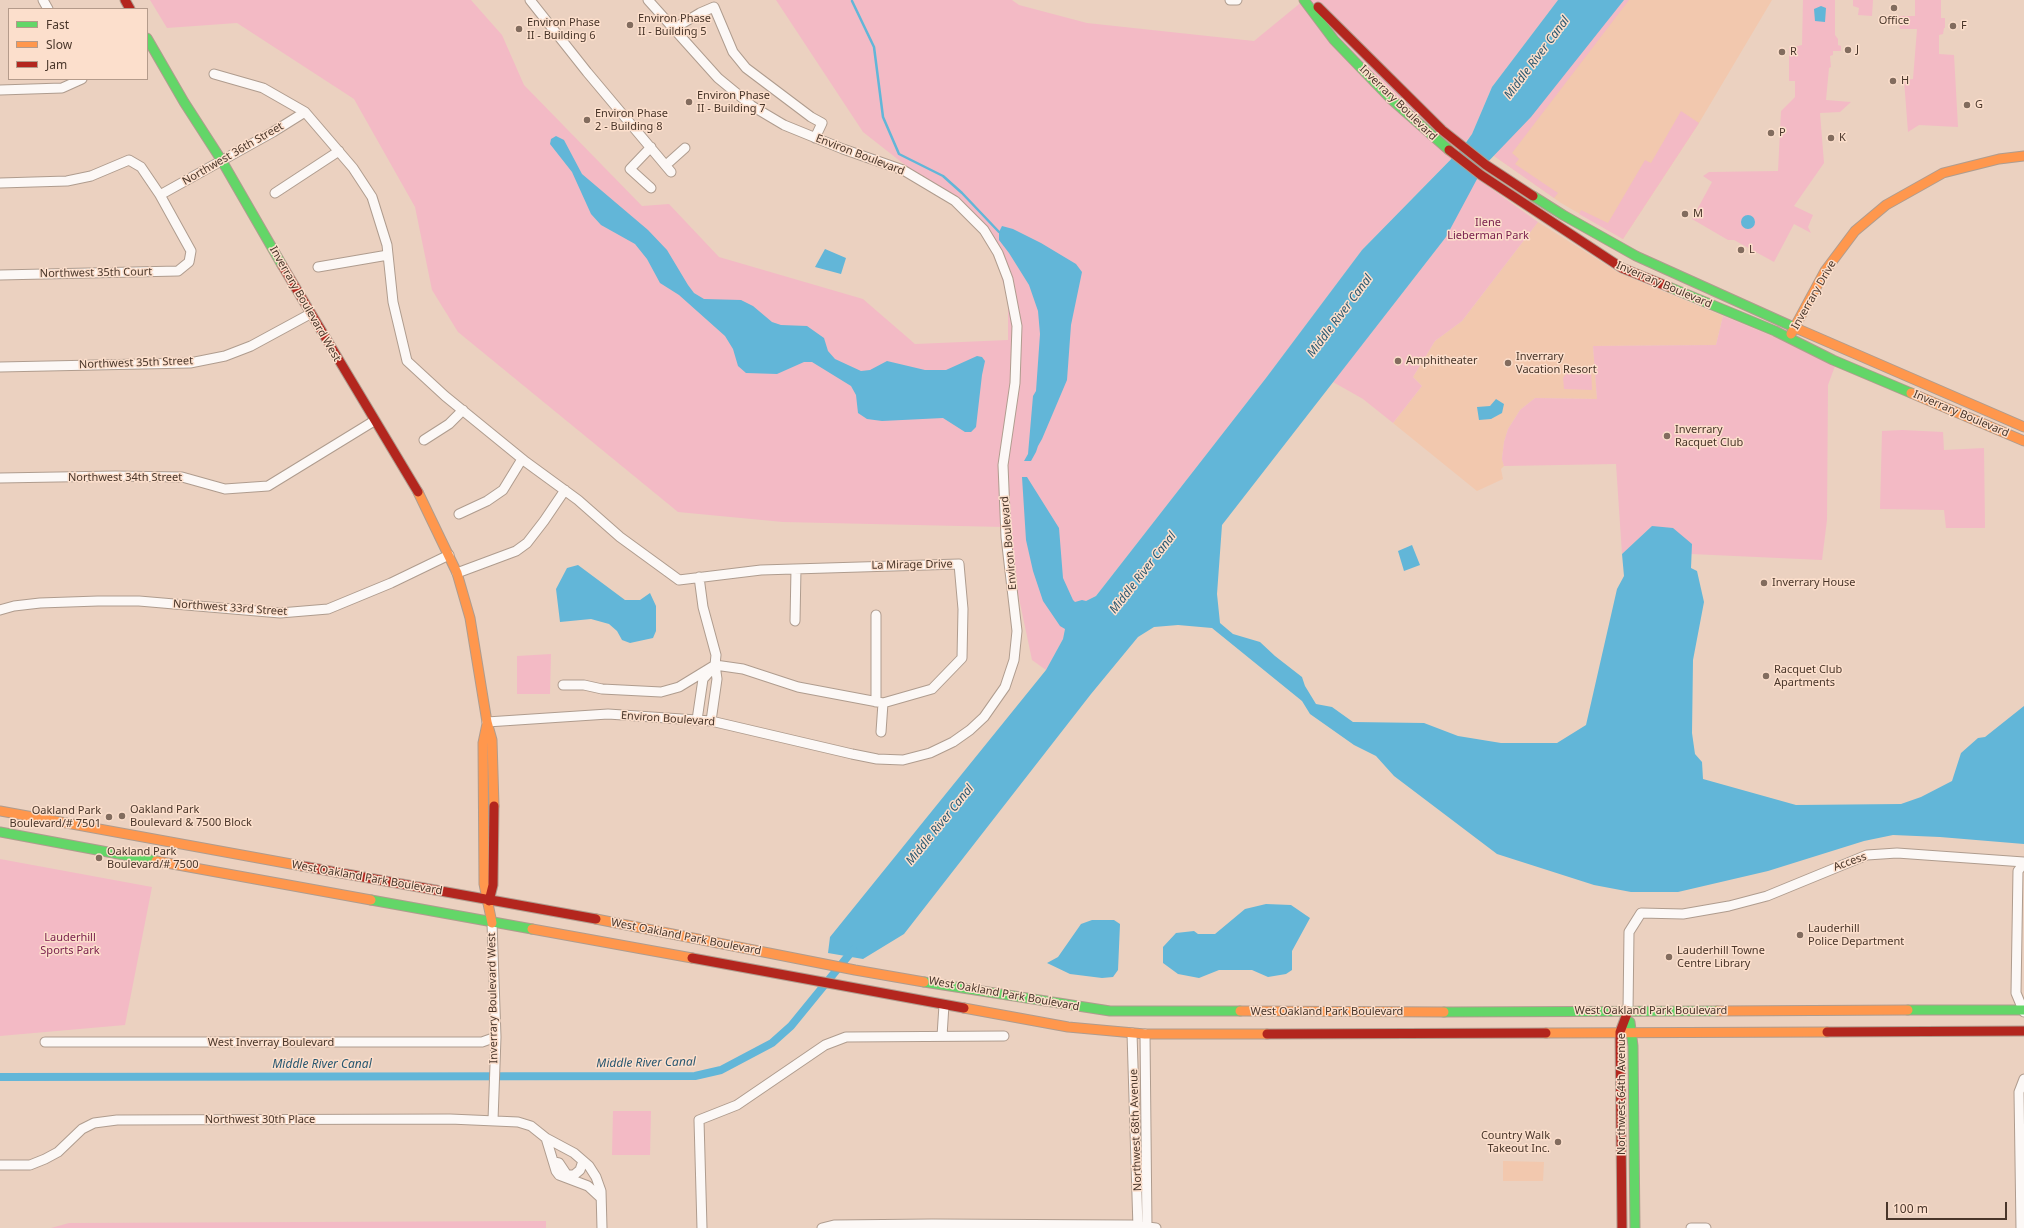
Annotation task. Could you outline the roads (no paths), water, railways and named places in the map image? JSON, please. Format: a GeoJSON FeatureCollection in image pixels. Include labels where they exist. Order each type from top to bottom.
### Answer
{"type":"FeatureCollection","features":[{"type":"Feature","properties":{"kind":"main road","name":"Inverrary Boulevard"},"geometry":{"type":"LineString","coordinates":[[1304,0],[1339,46],[1391,99],[1453,154],[1481,175],[1622,268],[1789,338],[1833,360],[2024,441]]}},
{"type":"Feature","properties":{"kind":"main road","name":"Inverrary Boulevard"},"geometry":{"type":"LineString","coordinates":[[1312,0],[1345,36],[1442,130],[1486,165],[1564,216],[1636,256],[1858,356],[2024,427]]}},
{"type":"Feature","properties":{"kind":"main road","name":"Inverrary Boulevard West"},"geometry":{"type":"LineString","coordinates":[[148,42],[222,161],[310,314],[415,486],[457,573],[470,618],[487,722],[483,743],[484,884],[489,901],[492,923]]}},
{"type":"Feature","properties":{"kind":"main road","name":"Inverrary Drive"},"geometry":{"type":"LineString","coordinates":[[1789,338],[1829,266],[1855,231],[1886,205],[1943,173],[1999,159],[2024,156]]}},
{"type":"Feature","properties":{"kind":"main road","name":"West Oakland Park Boulevard"},"geometry":{"type":"LineString","coordinates":[[0,811],[698,938],[855,970],[1057,1004],[1110,1011],[1408,1012],[2024,1010]]}},
{"type":"Feature","properties":{"kind":"main road"},"geometry":{"type":"LineString","coordinates":[[37,839],[51,835],[57,831],[62,823]]}},
{"type":"Feature","properties":{"kind":"main road"},"geometry":{"type":"LineString","coordinates":[[71,845],[80,836],[102,830]]}},
{"type":"Feature","properties":{"kind":"main road","name":"West Oakland Park Boulevard"},"geometry":{"type":"LineString","coordinates":[[0,832],[492,923],[844,985],[1046,1024],[1132,1033],[1351,1033],[1390,1026],[1620,1032],[2024,1031]]}},
{"type":"Feature","properties":{"kind":"main road"},"geometry":{"type":"LineString","coordinates":[[244,877],[268,870],[276,862]]}},
{"type":"Feature","properties":{"kind":"main road"},"geometry":{"type":"LineString","coordinates":[[268,881],[278,873],[300,866]]}},
{"type":"Feature","properties":{"kind":"main road"},"geometry":{"type":"LineString","coordinates":[[667,954],[684,951],[692,947],[698,938]]}},
{"type":"Feature","properties":{"kind":"main road","name":"Northwest 64th Avenue"},"geometry":{"type":"LineString","coordinates":[[1622,1228],[1620,1032],[1628,1011]]}},
{"type":"Feature","properties":{"kind":"main road","name":"Northwest 64th Avenue"},"geometry":{"type":"LineString","coordinates":[[1628,1011],[1632,1032],[1635,1228]]}},
{"type":"Feature","properties":{"kind":"main road"},"geometry":{"type":"LineString","coordinates":[[1351,1033],[1371,1022],[1381,1012]]}},
{"type":"Feature","properties":{"kind":"main road"},"geometry":{"type":"LineString","coordinates":[[1390,1026],[1408,1012]]}},
{"type":"Feature","properties":{"kind":"main road"},"geometry":{"type":"LineString","coordinates":[[1621,1106],[1633,1120]]}},
{"type":"Feature","properties":{"kind":"main road"},"geometry":{"type":"LineString","coordinates":[[1621,1121],[1627,1126],[1634,1137]]}},
{"type":"Feature","properties":{"kind":"street"},"geometry":{"type":"LineString","coordinates":[[530,0],[587,72],[669,168],[685,148]]}},
{"type":"Feature","properties":{"kind":"street","name":"Environ Boulevard"},"geometry":{"type":"LineString","coordinates":[[487,722],[608,714],[711,721],[858,756],[877,759],[903,760],[930,753],[953,742],[970,730],[984,717],[1005,687],[1014,660],[1017,631],[1006,537],[1003,465],[1015,383],[1017,326],[1008,278],[998,253],[984,230],[955,201],[903,170],[843,150],[784,125],[752,106],[718,78],[648,0]]}},
{"type":"Feature","properties":{"kind":"street"},"geometry":{"type":"LineString","coordinates":[[1230,0],[1237,0]]}},
{"type":"Feature","properties":{"kind":"street"},"geometry":{"type":"LineString","coordinates":[[673,29],[700,13],[714,7],[734,52],[746,68],[810,117],[822,123],[815,138]]}},
{"type":"Feature","properties":{"kind":"street"},"geometry":{"type":"LineString","coordinates":[[214,74],[263,88],[305,112],[339,152],[372,197],[387,245],[393,302],[407,361],[522,459],[565,490],[620,537],[679,580],[699,577],[703,607],[716,655],[715,665],[717,679],[711,721]]}},
{"type":"Feature","properties":{"kind":"street"},"geometry":{"type":"LineString","coordinates":[[0,90],[62,88],[80,80]]}},
{"type":"Feature","properties":{"kind":"street","name":"Northwest 36th Street"},"geometry":{"type":"LineString","coordinates":[[160,195],[222,161],[305,112]]}},
{"type":"Feature","properties":{"kind":"street"},"geometry":{"type":"LineString","coordinates":[[651,147],[630,169],[651,188]]}},
{"type":"Feature","properties":{"kind":"street"},"geometry":{"type":"LineString","coordinates":[[275,193],[339,152]]}},
{"type":"Feature","properties":{"kind":"street"},"geometry":{"type":"LineString","coordinates":[[0,183],[67,181],[91,176],[129,160],[141,167],[160,195]]}},
{"type":"Feature","properties":{"kind":"street","name":"Northwest 35th Court"},"geometry":{"type":"LineString","coordinates":[[0,275],[178,271],[189,262],[191,251],[160,195]]}},
{"type":"Feature","properties":{"kind":"street"},"geometry":{"type":"LineString","coordinates":[[318,267],[388,255]]}},
{"type":"Feature","properties":{"kind":"street","name":"Northwest 35th Street"},"geometry":{"type":"LineString","coordinates":[[0,367],[190,363],[225,356],[251,346],[310,314]]}},
{"type":"Feature","properties":{"kind":"street"},"geometry":{"type":"LineString","coordinates":[[424,440],[449,424],[463,410]]}},
{"type":"Feature","properties":{"kind":"street","name":"Northwest 34th Street"},"geometry":{"type":"LineString","coordinates":[[0,478],[115,476],[182,477],[225,489],[268,486],[374,421]]}},
{"type":"Feature","properties":{"kind":"street"},"geometry":{"type":"LineString","coordinates":[[460,514],[487,501],[503,490],[522,459]]}},
{"type":"Feature","properties":{"kind":"street"},"geometry":{"type":"LineString","coordinates":[[457,573],[516,551],[544,521],[565,490]]}},
{"type":"Feature","properties":{"kind":"street","name":"Northwest 33rd Street"},"geometry":{"type":"LineString","coordinates":[[0,610],[14,606],[40,603],[98,601],[139,601],[280,613],[328,609],[391,583],[449,555]]}},
{"type":"Feature","properties":{"kind":"street","name":"La Mirage Drive"},"geometry":{"type":"LineString","coordinates":[[699,577],[760,570],[959,564],[963,609],[962,658],[932,689],[880,702],[798,687],[743,669],[715,665]]}},
{"type":"Feature","properties":{"kind":"street"},"geometry":{"type":"LineString","coordinates":[[795,621],[796,569]]}},
{"type":"Feature","properties":{"kind":"street"},"geometry":{"type":"LineString","coordinates":[[876,615],[881,732]]}},
{"type":"Feature","properties":{"kind":"street"},"geometry":{"type":"LineString","coordinates":[[563,685],[584,685],[602,689],[662,692],[679,687],[715,665]]}},
{"type":"Feature","properties":{"kind":"street"},"geometry":{"type":"LineString","coordinates":[[697,720],[703,679],[715,665]]}},
{"type":"Feature","properties":{"kind":"street","name":"Access"},"geometry":{"type":"LineString","coordinates":[[1628,1011],[1629,932],[1641,913],[1683,914],[1729,906],[1767,896],[1867,855],[1896,853],[2024,862],[2018,871],[2016,993],[2024,1010],[2024,1016]]}},
{"type":"Feature","properties":{"kind":"street","name":"Inverrary Boulevard West"},"geometry":{"type":"LineString","coordinates":[[492,923],[496,1037],[493,1120]]}},
{"type":"Feature","properties":{"kind":"street"},"geometry":{"type":"LineString","coordinates":[[942,1036],[944,1005]]}},
{"type":"Feature","properties":{"kind":"street","name":"Northwest 68th Avenue"},"geometry":{"type":"LineString","coordinates":[[1132,1033],[1146,1227]]}},
{"type":"Feature","properties":{"kind":"street","name":"Northwest 68th Avenue"},"geometry":{"type":"LineString","coordinates":[[1145,1034],[1146,1227]]}},
{"type":"Feature","properties":{"kind":"street"},"geometry":{"type":"LineString","coordinates":[[702,1228],[699,1120],[737,1105],[833,1040],[846,1037],[1004,1036]]}},
{"type":"Feature","properties":{"kind":"street","name":"West Inverray Boulevard"},"geometry":{"type":"LineString","coordinates":[[45,1042],[482,1042],[496,1037]]}},
{"type":"Feature","properties":{"kind":"street"},"geometry":{"type":"LineString","coordinates":[[2022,1228],[2019,1092],[2024,1079]]}},
{"type":"Feature","properties":{"kind":"street","name":"Northwest 30th Place"},"geometry":{"type":"LineString","coordinates":[[0,1165],[30,1165],[58,1152],[82,1130],[94,1123],[117,1120],[493,1120],[518,1122],[531,1126],[546,1138],[574,1152],[590,1166],[596,1177],[601,1198],[602,1228]]}},
{"type":"Feature","properties":{"kind":"street"},"geometry":{"type":"LineString","coordinates":[[546,1138],[559,1175],[588,1186],[601,1198]]}},
{"type":"Feature","properties":{"kind":"street"},"geometry":{"type":"LineString","coordinates":[[554,1162],[559,1163],[567,1175],[574,1175],[580,1170],[583,1161]]}},
{"type":"Feature","properties":{"kind":"street"},"geometry":{"type":"LineString","coordinates":[[822,1228],[834,1225],[1146,1227]]}},
{"type":"Feature","properties":{"kind":"street"},"geometry":{"type":"LineString","coordinates":[[1691,1228],[1706,1228]]}},
{"type":"Feature","properties":{"kind":"water"},"geometry":{"type":"Polygon","coordinates":[[[1558,0],[1624,0],[1531,117],[1484,166],[1446,237],[1222,525],[1217,594],[1220,623],[1233,634],[1260,642],[1302,677],[1305,686],[1316,704],[1332,707],[1353,722],[1424,723],[1458,736],[1501,743],[1557,743],[1586,725],[1617,589],[1624,576],[1622,554],[1652,526],[1673,528],[1692,544],[1691,568],[1697,571],[1704,602],[1693,660],[1692,733],[1695,754],[1702,762],[1703,779],[1796,805],[1901,804],[1921,797],[1952,781],[1961,753],[1978,738],[1985,737],[2024,706],[2024,844],[1940,837],[1893,835],[1864,841],[1768,871],[1678,892],[1631,892],[1594,885],[1497,854],[1394,776],[1376,756],[1354,745],[1310,714],[1302,701],[1212,628],[1178,625],[1154,627],[1138,637],[1091,694],[904,934],[863,959],[828,953],[830,937],[1046,670],[1063,639],[1065,629],[1060,626],[1043,601],[1033,571],[1026,540],[1022,477],[1027,477],[1059,528],[1063,578],[1073,600],[1075,602],[1082,600],[1086,601],[1096,596],[1266,378],[1362,250],[1462,148],[1472,134],[1492,87],[1558,0]]]}},
{"type":"Feature","properties":{"kind":"water"},"geometry":{"type":"Polygon","coordinates":[[[1821,6],[1826,8],[1825,22],[1815,21],[1814,9],[1821,6]]]}},
{"type":"Feature","properties":{"kind":"water"},"geometry":{"type":"Polygon","coordinates":[[[556,136],[564,140],[582,174],[648,230],[667,250],[694,293],[704,299],[741,300],[753,306],[772,322],[781,325],[807,326],[824,338],[828,351],[835,359],[861,371],[870,370],[887,361],[925,370],[946,370],[977,356],[982,357],[985,361],[976,427],[971,432],[965,432],[943,418],[882,421],[867,419],[858,413],[856,395],[851,386],[812,362],[804,362],[777,374],[746,373],[738,366],[733,349],[725,336],[679,295],[660,283],[647,259],[635,244],[601,225],[591,214],[572,172],[550,144],[551,139],[556,136]]]}},
{"type":"Feature","properties":{"kind":"water"},"geometry":{"type":"Polygon","coordinates":[[[1748,215],[1753,217],[1755,222],[1753,227],[1748,229],[1743,227],[1741,222],[1743,217],[1748,215]]]}},
{"type":"Feature","properties":{"kind":"water"},"geometry":{"type":"Polygon","coordinates":[[[1002,226],[1013,229],[1041,243],[1076,264],[1082,272],[1071,325],[1067,380],[1031,461],[1024,461],[1028,454],[1033,396],[1036,391],[1040,334],[1038,311],[1029,285],[999,240],[999,232],[1002,226]]]}},
{"type":"Feature","properties":{"kind":"water"},"geometry":{"type":"Polygon","coordinates":[[[825,249],[846,258],[841,274],[815,267],[825,249]]]}},
{"type":"Feature","properties":{"kind":"water"},"geometry":{"type":"Polygon","coordinates":[[[1496,399],[1504,404],[1502,413],[1491,419],[1479,420],[1477,407],[1490,406],[1496,399]]]}},
{"type":"Feature","properties":{"kind":"water"},"geometry":{"type":"Polygon","coordinates":[[[1412,545],[1420,565],[1404,571],[1398,551],[1412,545]]]}},
{"type":"Feature","properties":{"kind":"water"},"geometry":{"type":"Polygon","coordinates":[[[578,565],[625,600],[640,600],[650,593],[656,606],[656,631],[653,638],[630,643],[622,640],[617,631],[609,624],[591,619],[560,622],[556,589],[567,568],[578,565]]]}},
{"type":"Feature","properties":{"kind":"water"},"geometry":{"type":"Polygon","coordinates":[[[1266,904],[1291,905],[1310,918],[1292,951],[1292,970],[1286,974],[1268,977],[1252,970],[1219,970],[1199,978],[1178,974],[1163,963],[1163,947],[1176,933],[1194,931],[1198,934],[1215,934],[1245,909],[1266,904]]]}},
{"type":"Feature","properties":{"kind":"water"},"geometry":{"type":"Polygon","coordinates":[[[1092,920],[1114,920],[1120,924],[1118,970],[1113,977],[1102,978],[1070,974],[1047,963],[1058,957],[1081,924],[1092,920]]]}},
{"type":"Feature","properties":{"kind":"waterway"},"geometry":{"type":"LineString","coordinates":[[852,1],[874,47],[883,117],[899,154],[943,176],[962,193],[999,232]]}},
{"type":"Feature","properties":{"kind":"waterway","name":"Middle River Canal"},"geometry":{"type":"LineString","coordinates":[[0,1077],[695,1076],[721,1070],[772,1043],[791,1026],[853,950]]}},
{"type":"Feature","properties":{"kind":"place","name":"Office"},"geometry":{"type":"Point","coordinates":[1894,8]}},
{"type":"Feature","properties":{"kind":"place","name":"Environ Phase II - Building 5"},"geometry":{"type":"Point","coordinates":[630,25]}},
{"type":"Feature","properties":{"kind":"place","name":"F"},"geometry":{"type":"Point","coordinates":[1953,26]}},
{"type":"Feature","properties":{"kind":"place","name":"Environ Phase II - Building 6"},"geometry":{"type":"Point","coordinates":[519,29]}},
{"type":"Feature","properties":{"kind":"place","name":"J"},"geometry":{"type":"Point","coordinates":[1848,50]}},
{"type":"Feature","properties":{"kind":"place","name":"R"},"geometry":{"type":"Point","coordinates":[1782,52]}},
{"type":"Feature","properties":{"kind":"place","name":"H"},"geometry":{"type":"Point","coordinates":[1893,81]}},
{"type":"Feature","properties":{"kind":"place","name":"Environ Phase II - Building 7"},"geometry":{"type":"Point","coordinates":[689,102]}},
{"type":"Feature","properties":{"kind":"place","name":"G"},"geometry":{"type":"Point","coordinates":[1967,105]}},
{"type":"Feature","properties":{"kind":"place","name":"Environ Phase 2 - Building 8"},"geometry":{"type":"Point","coordinates":[587,120]}},
{"type":"Feature","properties":{"kind":"place","name":"P"},"geometry":{"type":"Point","coordinates":[1771,133]}},
{"type":"Feature","properties":{"kind":"place","name":"K"},"geometry":{"type":"Point","coordinates":[1831,138]}},
{"type":"Feature","properties":{"kind":"place","name":"M"},"geometry":{"type":"Point","coordinates":[1685,214]}},
{"type":"Feature","properties":{"kind":"place","name":"L"},"geometry":{"type":"Point","coordinates":[1741,250]}},
{"type":"Feature","properties":{"kind":"place","name":"Amphitheater"},"geometry":{"type":"Point","coordinates":[1398,361]}},
{"type":"Feature","properties":{"kind":"place","name":"Inverrary Vacation Resort"},"geometry":{"type":"Point","coordinates":[1508,363]}},
{"type":"Feature","properties":{"kind":"place","name":"Inverrary Racquet Club"},"geometry":{"type":"Point","coordinates":[1667,436]}},
{"type":"Feature","properties":{"kind":"place","name":"Inverrary House"},"geometry":{"type":"Point","coordinates":[1764,583]}},
{"type":"Feature","properties":{"kind":"place","name":"Racquet Club Apartments"},"geometry":{"type":"Point","coordinates":[1766,676]}},
{"type":"Feature","properties":{"kind":"place","name":"Oakland Park Boulevard & 7500 Block"},"geometry":{"type":"Point","coordinates":[122,816]}},
{"type":"Feature","properties":{"kind":"place","name":"Oakland Park Boulevard/# 7501"},"geometry":{"type":"Point","coordinates":[109,817]}},
{"type":"Feature","properties":{"kind":"place","name":"Oakland Park Boulevard/# 7500"},"geometry":{"type":"Point","coordinates":[99,858]}},
{"type":"Feature","properties":{"kind":"place","name":"Lauderhill Police Department"},"geometry":{"type":"Point","coordinates":[1800,935]}},
{"type":"Feature","properties":{"kind":"place","name":"Lauderhill Towne Centre Library"},"geometry":{"type":"Point","coordinates":[1669,957]}},
{"type":"Feature","properties":{"kind":"place","name":"Country Walk Takeout Inc."},"geometry":{"type":"Point","coordinates":[1558,1142]}},
{"type":"Feature","properties":{"kind":"park label","name":"Ilene Lieberman Park"},"geometry":{"type":"Point","coordinates":[1488,229]}},
{"type":"Feature","properties":{"kind":"park label","name":"Lauderhill Sports Park"},"geometry":{"type":"Point","coordinates":[70,944]}}]}
